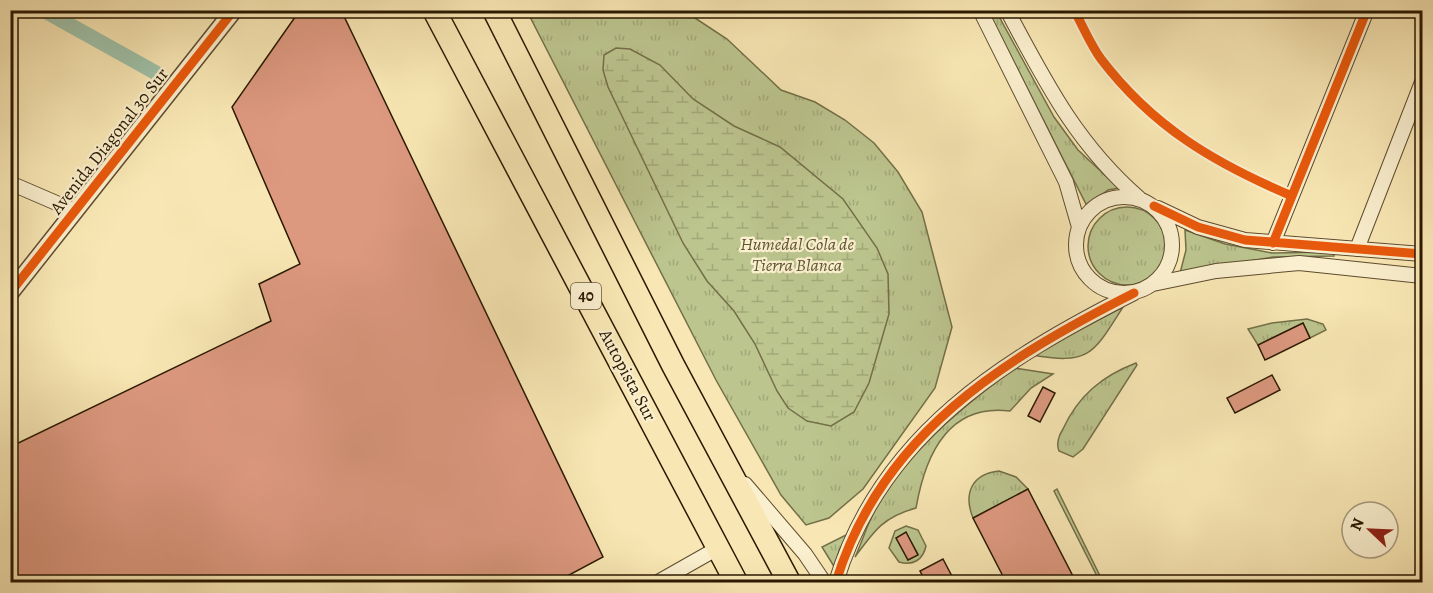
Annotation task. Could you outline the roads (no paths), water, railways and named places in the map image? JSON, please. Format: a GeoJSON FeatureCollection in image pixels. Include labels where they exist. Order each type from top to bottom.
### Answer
{"type":"FeatureCollection","features":[{"type":"Feature","properties":{"kind":"highway","name":"Autopista Sur"},"geometry":{"type":"LineString","coordinates":[[434,10],[736,582]]}},
{"type":"Feature","properties":{"kind":"highway"},"geometry":{"type":"LineString","coordinates":[[494,10],[723,459],[789,582]]}},
{"type":"Feature","properties":{"kind":"street","name":"Avenida Diagonal 30 Sur"},"geometry":{"type":"LineString","coordinates":[[14,283],[75,211],[234,10]]}},
{"type":"Feature","properties":{"kind":"street"},"geometry":{"type":"LineString","coordinates":[[980,10],[1066,182],[1079,228]]}},
{"type":"Feature","properties":{"kind":"street"},"geometry":{"type":"LineString","coordinates":[[1007,10],[1070,124],[1107,167],[1141,199],[1222,235],[1273,243],[1422,254]]}},
{"type":"Feature","properties":{"kind":"street"},"geometry":{"type":"LineString","coordinates":[[1273,243],[1367,10]]}},
{"type":"Feature","properties":{"kind":"street"},"geometry":{"type":"LineString","coordinates":[[1357,249],[1422,81]]}},
{"type":"Feature","properties":{"kind":"street"},"geometry":{"type":"LineString","coordinates":[[10,183],[75,211]]}},
{"type":"Feature","properties":{"kind":"street"},"geometry":{"type":"LineString","coordinates":[[1134,293],[1120,294],[1106,290],[1084,272],[1078,259],[1076,244],[1079,228],[1098,204],[1119,197],[1141,199]]}},
{"type":"Feature","properties":{"kind":"street"},"geometry":{"type":"LineString","coordinates":[[1153,284],[1167,267],[1173,245],[1167,224],[1154,206]]}},
{"type":"Feature","properties":{"kind":"street"},"geometry":{"type":"LineString","coordinates":[[836,582],[850,544],[879,492],[910,451],[953,404],[975,386],[1050,337],[1134,293],[1153,284],[1216,271],[1299,263],[1422,276]]}},
{"type":"Feature","properties":{"kind":"street"},"geometry":{"type":"LineString","coordinates":[[723,459],[805,554],[824,582]]}},
{"type":"Feature","properties":{"kind":"street"},"geometry":{"type":"LineString","coordinates":[[658,582],[718,548]]}},
{"type":"Feature","properties":{"kind":"waterway"},"geometry":{"type":"LineString","coordinates":[[43,10],[158,74]]}},
{"type":"Feature","properties":{"kind":"park label","name":"Humedal Cola de Tierra Blanca"},"geometry":{"type":"Point","coordinates":[797,254]}}]}
